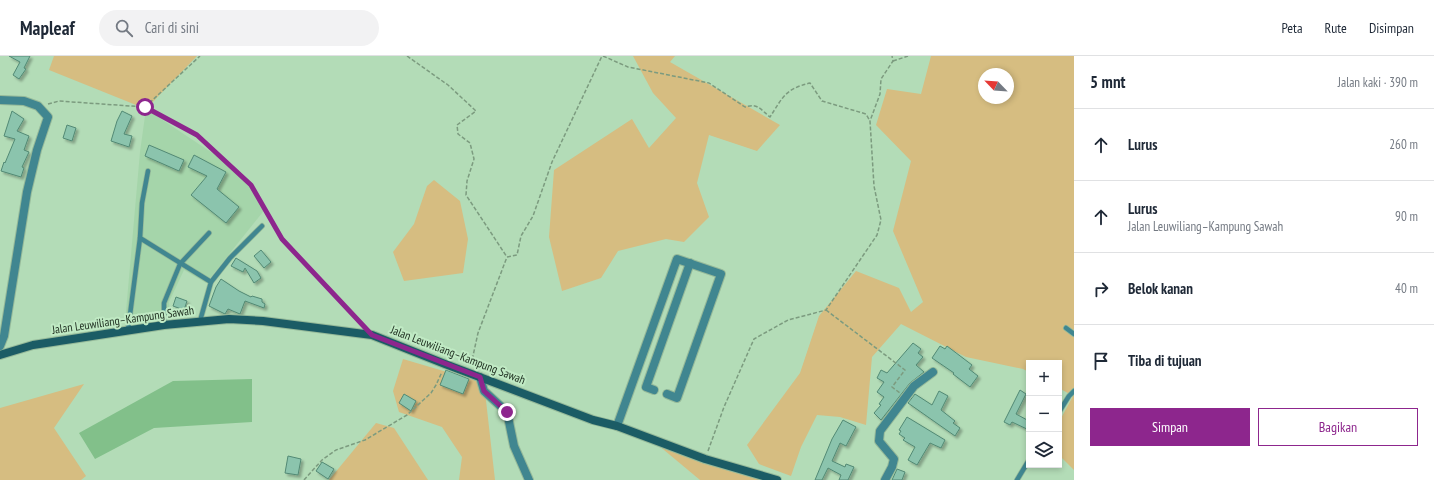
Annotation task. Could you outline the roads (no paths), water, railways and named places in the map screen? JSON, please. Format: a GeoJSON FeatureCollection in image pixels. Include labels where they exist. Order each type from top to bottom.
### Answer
{"type":"FeatureCollection","features":[{"type":"Feature","properties":{"kind":"main road","name":"Jalan Leuwiliang–Kampung Sawah"},"geometry":{"type":"LineString","coordinates":[[0,355],[33,345],[128,330],[229,319],[264,321],[372,335],[593,420],[617,426],[706,459],[777,480]]}},
{"type":"Feature","properties":{"kind":"street"},"geometry":{"type":"LineString","coordinates":[[0,100],[24,101],[38,106],[48,117],[37,150],[27,192],[0,346]]}},
{"type":"Feature","properties":{"kind":"street"},"geometry":{"type":"LineString","coordinates":[[617,426],[677,259],[721,274],[677,398],[667,394]]}},
{"type":"Feature","properties":{"kind":"street"},"geometry":{"type":"LineString","coordinates":[[654,390],[646,387],[690,263]]}},
{"type":"Feature","properties":{"kind":"street"},"geometry":{"type":"LineString","coordinates":[[884,480],[892,466],[894,459],[879,441],[880,431],[914,386],[933,372]]}},
{"type":"Feature","properties":{"kind":"street"},"geometry":{"type":"LineString","coordinates":[[480,377],[484,391],[507,412],[514,446],[529,480]]}},
{"type":"Feature","properties":{"kind":"lane"},"geometry":{"type":"LineString","coordinates":[[128,330],[140,238],[142,203],[148,171]]}},
{"type":"Feature","properties":{"kind":"lane"},"geometry":{"type":"LineString","coordinates":[[200,321],[211,282],[230,258],[262,226]]}},
{"type":"Feature","properties":{"kind":"lane"},"geometry":{"type":"LineString","coordinates":[[164,325],[164,303],[180,264],[209,233]]}},
{"type":"Feature","properties":{"kind":"lane"},"geometry":{"type":"LineString","coordinates":[[140,238],[211,282]]}},
{"type":"Feature","properties":{"kind":"lane"},"geometry":{"type":"LineString","coordinates":[[1066,328],[1074,334]]}},
{"type":"Feature","properties":{"kind":"lane"},"geometry":{"type":"LineString","coordinates":[[1062,407],[1074,391]]}},
{"type":"Feature","properties":{"kind":"lane"},"geometry":{"type":"LineString","coordinates":[[1017,480],[1026,465]]}}]}
